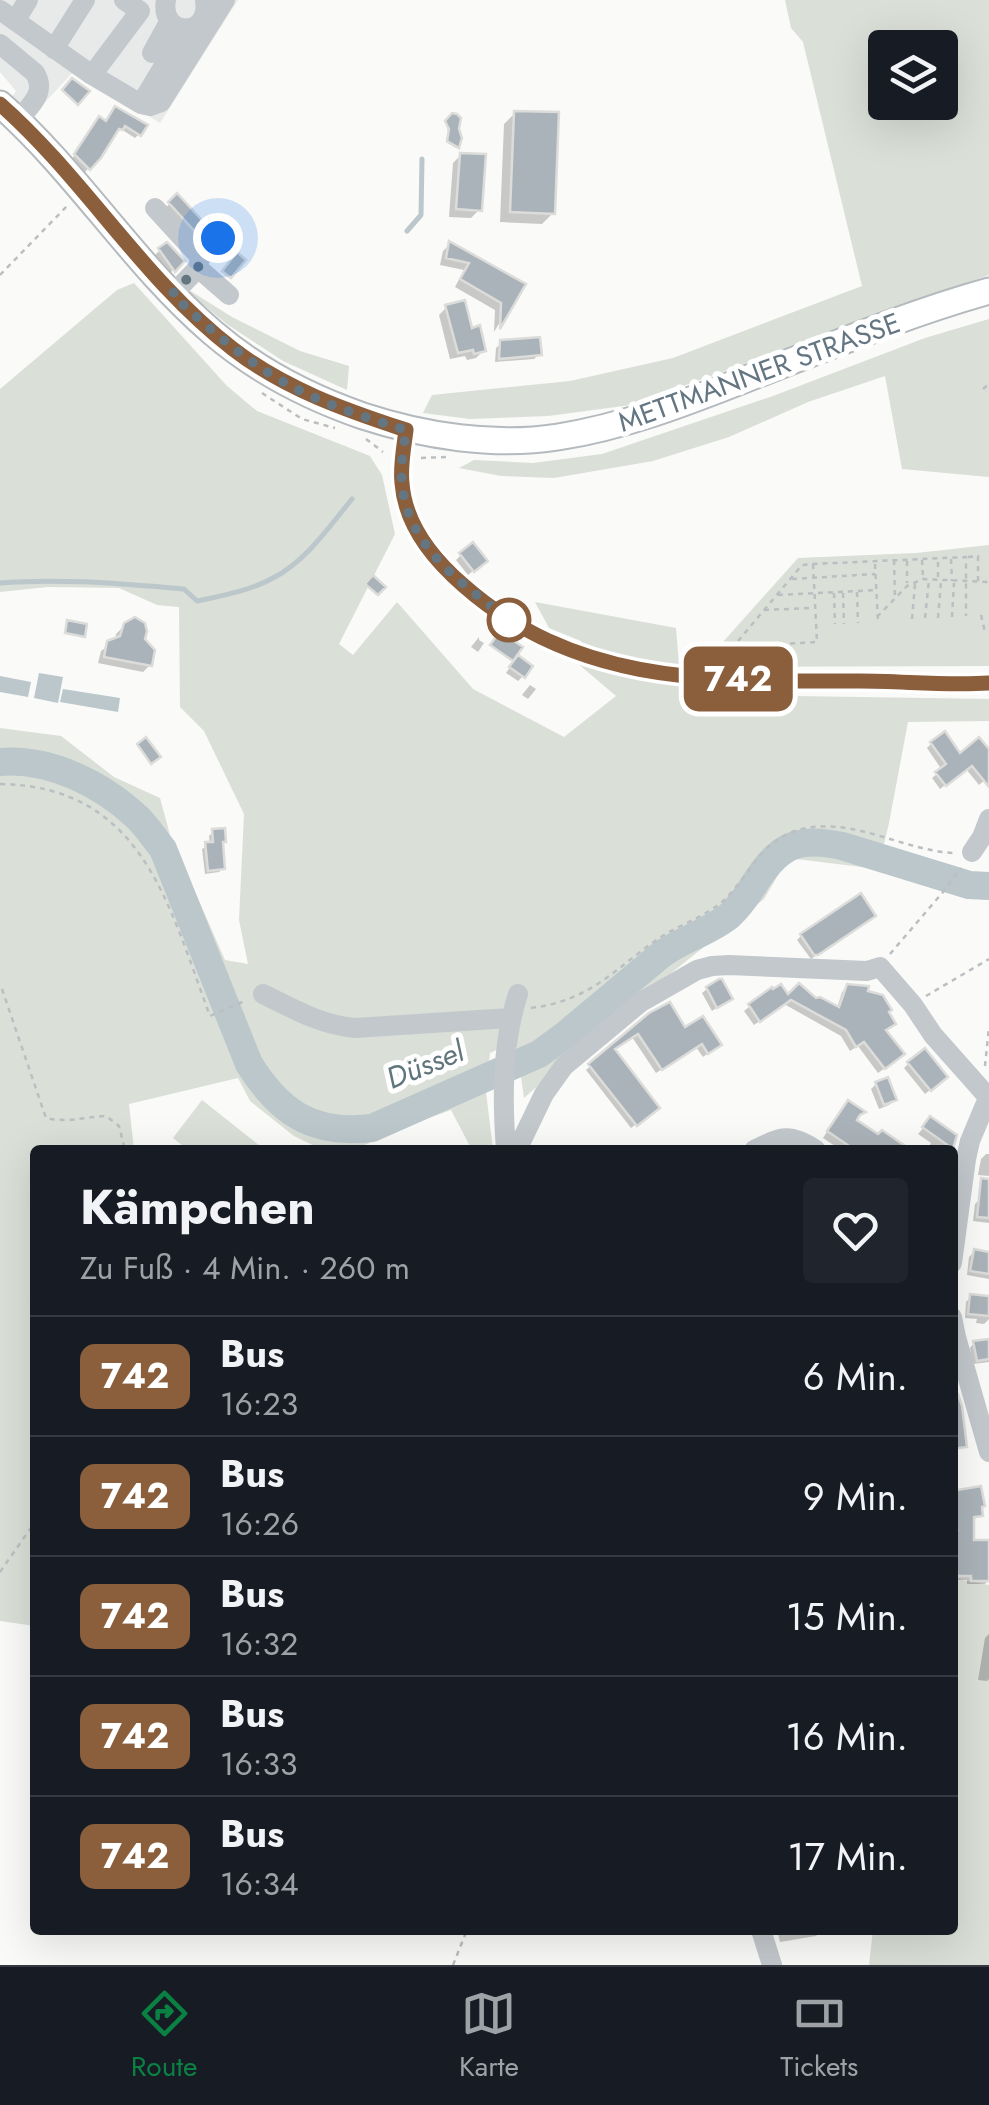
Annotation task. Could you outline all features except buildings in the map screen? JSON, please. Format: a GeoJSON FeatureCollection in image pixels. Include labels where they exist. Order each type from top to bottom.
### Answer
{"type":"FeatureCollection","features":[{"type":"Feature","properties":{"kind":"main road","name":"METTMANNER STRASSE"},"geometry":{"type":"LineString","coordinates":[[16,118],[75,180],[172,294],[211,331],[262,369],[322,401],[406,430],[487,439],[555,438],[594,430],[682,404],[896,322],[989,291]]}},
{"type":"Feature","properties":{"kind":"street"},"geometry":{"type":"LineString","coordinates":[[4,13],[7,0]]}},
{"type":"Feature","properties":{"kind":"street"},"geometry":{"type":"LineString","coordinates":[[4,13],[28,0]]}},
{"type":"Feature","properties":{"kind":"street"},"geometry":{"type":"LineString","coordinates":[[54,50],[85,0]]}},
{"type":"Feature","properties":{"kind":"street"},"geometry":{"type":"LineString","coordinates":[[4,13],[99,80],[150,106],[161,102],[211,1]]}},
{"type":"Feature","properties":{"kind":"street"},"geometry":{"type":"LineString","coordinates":[[153,10],[199,24],[211,1]]}},
{"type":"Feature","properties":{"kind":"street"},"geometry":{"type":"LineString","coordinates":[[99,80],[153,10]]}},
{"type":"Feature","properties":{"kind":"street"},"geometry":{"type":"LineString","coordinates":[[152,53],[153,10]]}},
{"type":"Feature","properties":{"kind":"street"},"geometry":{"type":"LineString","coordinates":[[141,104],[153,10]]}},
{"type":"Feature","properties":{"kind":"street"},"geometry":{"type":"LineString","coordinates":[[0,44],[39,80],[40,92],[16,118]]}},
{"type":"Feature","properties":{"kind":"street"},"geometry":{"type":"LineString","coordinates":[[154,208],[229,295]]}},
{"type":"Feature","properties":{"kind":"street"},"geometry":{"type":"LineString","coordinates":[[172,294],[218,238]]}},
{"type":"Feature","properties":{"kind":"street"},"geometry":{"type":"LineString","coordinates":[[406,430],[402,484],[422,541],[438,562],[474,595],[550,643],[623,667],[716,678],[989,682]]}},
{"type":"Feature","properties":{"kind":"street"},"geometry":{"type":"LineString","coordinates":[[969,857],[989,819]]}},
{"type":"Feature","properties":{"kind":"street"},"geometry":{"type":"LineString","coordinates":[[519,1145],[544,1094],[564,1066],[642,1002],[697,970],[728,965],[867,971],[880,968],[984,1094],[958,1205]]}},
{"type":"Feature","properties":{"kind":"street"},"geometry":{"type":"LineString","coordinates":[[262,994],[307,1016],[355,1028],[514,1007],[506,1048],[506,1145]]}},
{"type":"Feature","properties":{"kind":"street"},"geometry":{"type":"LineString","coordinates":[[764,1145],[779,1138],[798,1138],[808,1145]]}},
{"type":"Feature","properties":{"kind":"street"},"geometry":{"type":"LineString","coordinates":[[958,1345],[989,1452]]}},
{"type":"Feature","properties":{"kind":"street"},"geometry":{"type":"LineString","coordinates":[[763,1935],[772,1965]]}},
{"type":"Feature","properties":{"kind":"path"},"geometry":{"type":"LineString","coordinates":[[0,275],[72,202]]}},
{"type":"Feature","properties":{"kind":"path"},"geometry":{"type":"LineString","coordinates":[[984,389],[989,384]]}},
{"type":"Feature","properties":{"kind":"path"},"geometry":{"type":"LineString","coordinates":[[814,564],[816,642],[733,647],[802,564],[978,556],[978,582]]}},
{"type":"Feature","properties":{"kind":"path"},"geometry":{"type":"LineString","coordinates":[[966,557],[966,616]]}},
{"type":"Feature","properties":{"kind":"path"},"geometry":{"type":"LineString","coordinates":[[938,558],[938,618]]}},
{"type":"Feature","properties":{"kind":"path"},"geometry":{"type":"LineString","coordinates":[[951,558],[952,617]]}},
{"type":"Feature","properties":{"kind":"path"},"geometry":{"type":"LineString","coordinates":[[922,559],[926,579],[924,618]]}},
{"type":"Feature","properties":{"kind":"path"},"geometry":{"type":"LineString","coordinates":[[894,560],[895,598]]}},
{"type":"Feature","properties":{"kind":"path"},"geometry":{"type":"LineString","coordinates":[[907,560],[907,586]]}},
{"type":"Feature","properties":{"kind":"path"},"geometry":{"type":"LineString","coordinates":[[875,561],[877,620],[907,586],[916,582],[989,582]]}},
{"type":"Feature","properties":{"kind":"path"},"geometry":{"type":"LineString","coordinates":[[790,579],[875,574]]}},
{"type":"Feature","properties":{"kind":"path"},"geometry":{"type":"LineString","coordinates":[[912,618],[916,582]]}},
{"type":"Feature","properties":{"kind":"path"},"geometry":{"type":"LineString","coordinates":[[776,595],[876,590]]}},
{"type":"Feature","properties":{"kind":"path"},"geometry":{"type":"LineString","coordinates":[[857,591],[858,624]]}},
{"type":"Feature","properties":{"kind":"path"},"geometry":{"type":"LineString","coordinates":[[834,592],[835,624]]}},
{"type":"Feature","properties":{"kind":"path"},"geometry":{"type":"LineString","coordinates":[[843,592],[844,624]]}},
{"type":"Feature","properties":{"kind":"path"},"geometry":{"type":"LineString","coordinates":[[763,610],[814,608]]}},
{"type":"Feature","properties":{"kind":"path"},"geometry":{"type":"LineString","coordinates":[[981,616],[985,632]]}},
{"type":"Feature","properties":{"kind":"path"},"geometry":{"type":"LineString","coordinates":[[0,784],[45,789],[74,798],[94,809],[128,838],[165,896],[210,1016],[241,1003]]}},
{"type":"Feature","properties":{"kind":"path"},"geometry":{"type":"LineString","coordinates":[[514,1007],[550,1006],[587,992],[659,938],[719,904],[770,844],[784,834],[814,827],[843,828],[969,857],[880,968]]}},
{"type":"Feature","properties":{"kind":"path"},"geometry":{"type":"LineString","coordinates":[[913,1005],[989,959]]}},
{"type":"Feature","properties":{"kind":"path"},"geometry":{"type":"LineString","coordinates":[[2,990],[46,1118],[65,1122],[106,1116],[119,1126],[125,1145]]}},
{"type":"Feature","properties":{"kind":"path"},"geometry":{"type":"LineString","coordinates":[[984,1094],[989,1028]]}},
{"type":"Feature","properties":{"kind":"path"},"geometry":{"type":"LineString","coordinates":[[0,1572],[30,1529]]}},
{"type":"Feature","properties":{"kind":"path"},"geometry":{"type":"LineString","coordinates":[[453,1965],[465,1935]]}},
{"type":"Feature","properties":{"kind":"shaded area"},"geometry":{"type":"Polygon","coordinates":[[[0,0],[238,0],[160,123],[75,70],[33,115],[12,97],[16,91],[0,72],[0,0]]]}},
{"type":"Feature","properties":{"kind":"shaded area"},"geometry":{"type":"Polygon","coordinates":[[[785,0],[989,0],[989,275],[631,405],[548,416],[470,419],[423,413],[432,395],[570,381],[673,358],[862,286],[803,42],[791,28],[785,0]]]}},
{"type":"Feature","properties":{"kind":"shaded area"},"geometry":{"type":"Polygon","coordinates":[[[173,280],[232,317],[300,351],[349,366],[347,390],[283,361],[228,325],[173,280]]]}},
{"type":"Feature","properties":{"kind":"shaded area"},"geometry":{"type":"Polygon","coordinates":[[[134,283],[227,386],[257,411],[370,456],[382,475],[395,534],[339,644],[353,655],[397,602],[473,689],[564,737],[616,696],[576,662],[581,641],[549,628],[535,602],[676,628],[679,666],[722,695],[989,699],[989,721],[908,722],[878,869],[788,858],[764,899],[600,1030],[524,1098],[516,1041],[490,1053],[486,1092],[492,1145],[469,1145],[451,1110],[365,1145],[313,1145],[294,1136],[250,1101],[238,1078],[129,1104],[133,1145],[30,1145],[30,1625],[0,1621],[0,728],[61,736],[114,777],[160,798],[170,835],[225,960],[248,964],[239,920],[244,814],[204,731],[180,707],[179,607],[157,605],[119,588],[48,587],[0,592],[0,389],[117,290],[134,283]]]}},
{"type":"Feature","properties":{"kind":"shaded area"},"geometry":{"type":"Polygon","coordinates":[[[989,319],[989,477],[902,469],[885,376],[808,402],[729,437],[653,461],[554,478],[501,476],[459,468],[474,460],[533,463],[602,454],[773,396],[925,338],[989,319]]]}},
{"type":"Feature","properties":{"kind":"shaded area"},"geometry":{"type":"Polygon","coordinates":[[[989,545],[989,666],[721,667],[714,652],[798,558],[916,553],[989,545]]]}},
{"type":"Feature","properties":{"kind":"shaded area"},"geometry":{"type":"Polygon","coordinates":[[[39,673],[63,677],[58,703],[34,698],[39,673]]]}},
{"type":"Feature","properties":{"kind":"shaded area"},"geometry":{"type":"Polygon","coordinates":[[[0,676],[31,682],[28,697],[0,692],[0,676]]]}},
{"type":"Feature","properties":{"kind":"shaded area"},"geometry":{"type":"Polygon","coordinates":[[[63,689],[120,698],[118,712],[60,702],[63,689]]]}},
{"type":"Feature","properties":{"kind":"shaded area"},"geometry":{"type":"Polygon","coordinates":[[[202,1100],[259,1145],[182,1145],[173,1138],[202,1100]]]}},
{"type":"Feature","properties":{"kind":"shaded area"},"geometry":{"type":"Polygon","coordinates":[[[958,1579],[989,1585],[989,1965],[869,1965],[872,1935],[958,1935],[958,1579]]]}},
{"type":"Feature","properties":{"kind":"waterway"},"geometry":{"type":"LineString","coordinates":[[407,231],[421,215],[422,159]]}},
{"type":"Feature","properties":{"kind":"waterway"},"geometry":{"type":"LineString","coordinates":[[0,583],[69,581],[184,589],[197,601],[226,595],[285,571],[316,543],[352,499]]}},
{"type":"Feature","properties":{"kind":"waterway","name":"Düssel"},"geometry":{"type":"LineString","coordinates":[[0,762],[38,764],[74,776],[108,794],[141,822],[163,849],[249,1064],[285,1107],[299,1117],[332,1128],[372,1128],[539,1054],[662,954],[729,916],[771,861],[790,847],[812,842],[842,846],[969,885],[989,886]]}},
{"type":"Feature","properties":{"kind":"bus line","name":"742"},"geometry":{"type":"LineString","coordinates":[[0,104],[29,130],[172,294],[211,331],[262,369],[307,394],[406,430],[402,484],[422,541],[438,562],[474,595],[508,619],[584,657],[656,672],[716,678],[989,683]]}},
{"type":"Feature","properties":{"kind":"route"},"geometry":{"type":"LineString","coordinates":[[218,238],[200,257],[198,268],[172,294],[211,331],[262,369],[337,407],[406,430],[402,484],[422,541],[438,562],[474,595],[509,620]]}}]}
